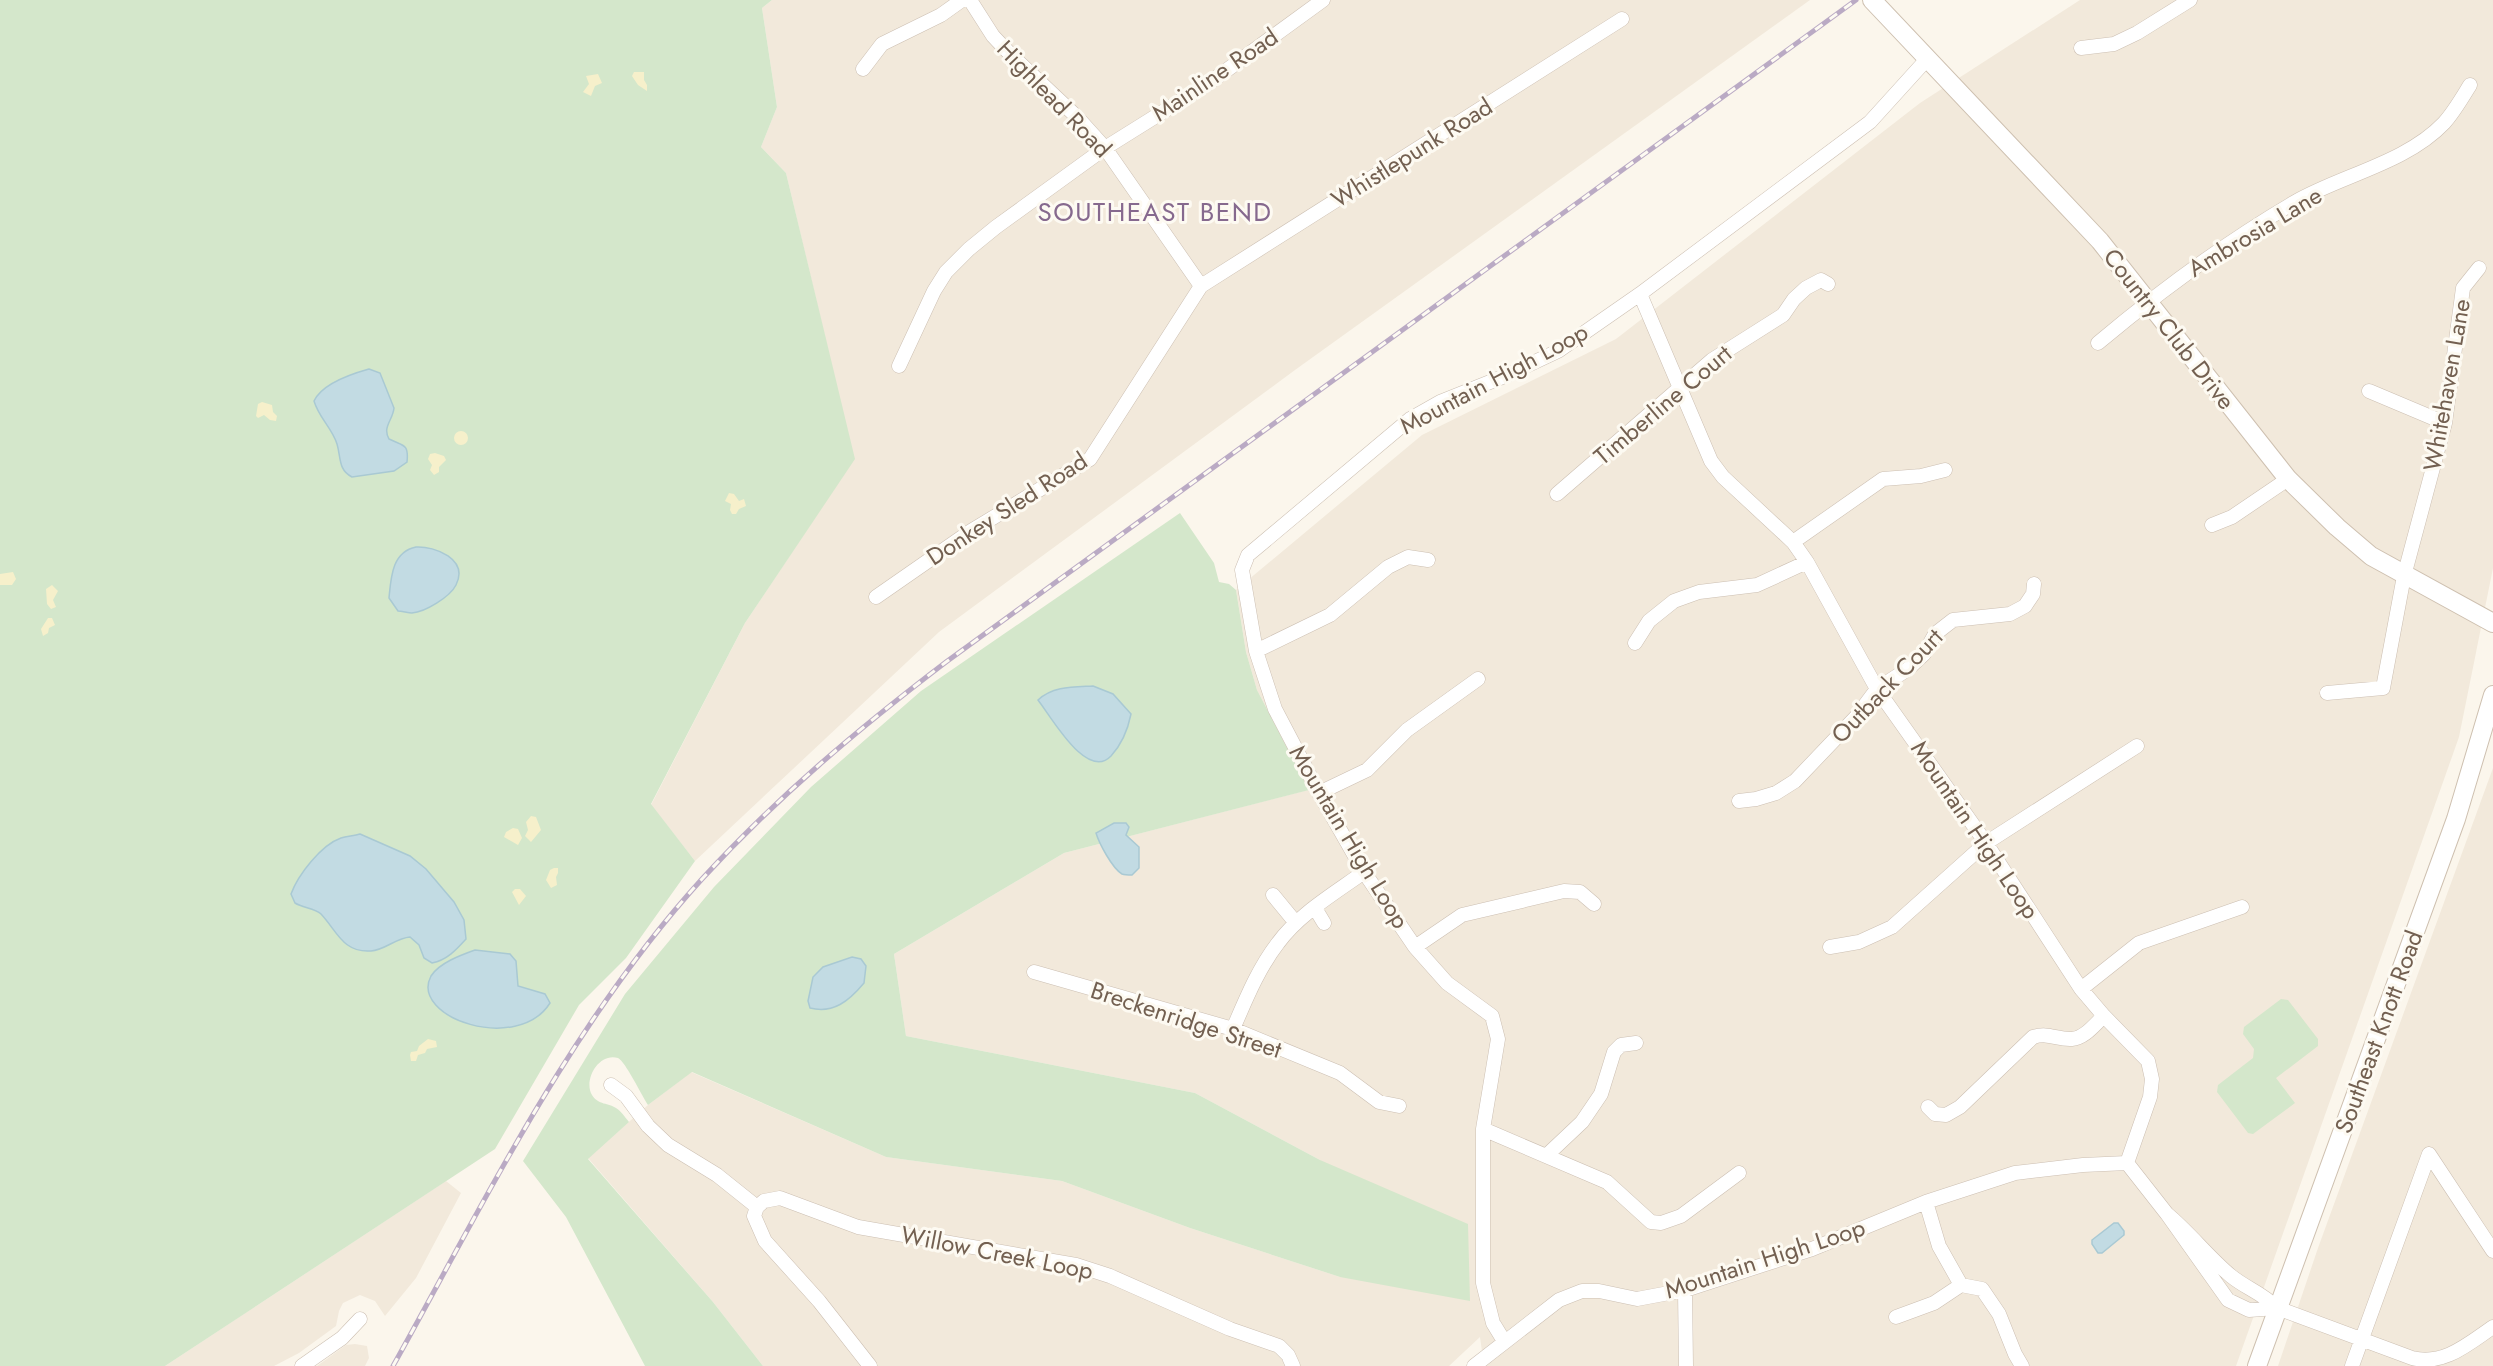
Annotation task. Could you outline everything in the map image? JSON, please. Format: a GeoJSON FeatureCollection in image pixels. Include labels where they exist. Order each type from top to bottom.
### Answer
{"type":"FeatureCollection","features":[{"type":"Feature","properties":{"kind":"street"},"geometry":{"type":"LineString","coordinates":[[863,69],[882,44],[941,15],[962,0]]}},
{"type":"Feature","properties":{"kind":"street","name":"Highlead Road"},"geometry":{"type":"LineString","coordinates":[[970,0],[993,36],[1077,117],[1105,148],[1201,286]]}},
{"type":"Feature","properties":{"kind":"street","name":"Mainline Road"},"geometry":{"type":"LineString","coordinates":[[899,366],[934,291],[946,272],[969,249],[1105,148],[1209,83],[1323,0]]}},
{"type":"Feature","properties":{"kind":"street","name":"Country Club Drive"},"geometry":{"type":"LineString","coordinates":[[1872,0],[2100,242],[2288,479],[2337,527],[2371,556],[2493,623]]}},
{"type":"Feature","properties":{"kind":"street"},"geometry":{"type":"LineString","coordinates":[[2081,48],[2114,44],[2137,33],[2190,0]]}},
{"type":"Feature","properties":{"kind":"street","name":"Whistlepunk Road"},"geometry":{"type":"LineString","coordinates":[[1201,286],[1622,19]]}},
{"type":"Feature","properties":{"kind":"street","name":"Mountain High Loop"},"geometry":{"type":"LineString","coordinates":[[1640,294],[1678,389],[1711,461],[1723,477],[1793,542],[1807,562],[1877,689],[1986,843],[2081,988],[2104,1016],[2148,1061],[2152,1079],[2150,1097],[2127,1163],[2084,1165],[2015,1173],[1926,1202],[1812,1249],[1685,1290],[1637,1299],[1599,1291],[1582,1291],[1559,1300],[1504,1341],[1493,1323],[1483,1283],[1483,1129],[1498,1040],[1492,1016],[1447,983],[1414,947],[1364,872],[1319,793],[1275,709],[1256,651],[1242,570],[1248,555],[1410,418],[1440,402],[1558,351],[1640,294],[1870,122],[1928,58]]}},
{"type":"Feature","properties":{"kind":"street","name":"Ambrosia Lane"},"geometry":{"type":"LineString","coordinates":[[2098,344],[2148,301],[2230,242],[2298,200],[2375,166],[2421,142],[2445,123],[2470,86]]}},
{"type":"Feature","properties":{"kind":"street","name":"Whitehaven Lane"},"geometry":{"type":"LineString","coordinates":[[2327,693],[2383,688],[2404,576],[2445,423],[2463,288],[2479,268]]}},
{"type":"Feature","properties":{"kind":"street","name":"Timberline Court"},"geometry":{"type":"LineString","coordinates":[[1557,494],[1712,360],[1783,315],[1794,299],[1806,288],[1821,280],[1828,284]]}},
{"type":"Feature","properties":{"kind":"street","name":"Donkey Sled Road"},"geometry":{"type":"LineString","coordinates":[[876,597],[971,531],[1090,459],[1201,286]]}},
{"type":"Feature","properties":{"kind":"street"},"geometry":{"type":"LineString","coordinates":[[2369,391],[2445,423]]}},
{"type":"Feature","properties":{"kind":"street"},"geometry":{"type":"LineString","coordinates":[[1793,542],[1883,479],[1921,476],[1945,470]]}},
{"type":"Feature","properties":{"kind":"street"},"geometry":{"type":"LineString","coordinates":[[2212,525],[2232,517],[2288,479]]}},
{"type":"Feature","properties":{"kind":"street"},"geometry":{"type":"LineString","coordinates":[[1256,651],[1330,615],[1389,567],[1408,557],[1428,560]]}},
{"type":"Feature","properties":{"kind":"street"},"geometry":{"type":"LineString","coordinates":[[1635,643],[1649,621],[1674,601],[1699,592],[1758,585],[1807,562]]}},
{"type":"Feature","properties":{"kind":"street","name":"Outback Court"},"geometry":{"type":"LineString","coordinates":[[1739,801],[1776,793],[1795,781],[1856,717],[1877,689],[1908,669],[1924,654],[1935,634],[1953,620],[2010,614],[2025,606],[2034,594],[2034,584]]}},
{"type":"Feature","properties":{"kind":"street"},"geometry":{"type":"LineString","coordinates":[[1319,793],[1367,770],[1407,730],[1478,679]]}},
{"type":"Feature","properties":{"kind":"street","name":"Southeast Knott Road"},"geometry":{"type":"LineString","coordinates":[[2257,1366],[2453,828],[2493,695]]}},
{"type":"Feature","properties":{"kind":"street"},"geometry":{"type":"LineString","coordinates":[[1830,947],[1859,942],[1892,927],[1986,843],[2137,746]]}},
{"type":"Feature","properties":{"kind":"street"},"geometry":{"type":"LineString","coordinates":[[1233,1029],[1259,972],[1279,941],[1296,923],[1364,872]]}},
{"type":"Feature","properties":{"kind":"street"},"geometry":{"type":"LineString","coordinates":[[1414,947],[1462,915],[1564,891],[1580,892],[1594,904]]}},
{"type":"Feature","properties":{"kind":"street"},"geometry":{"type":"LineString","coordinates":[[1273,895],[1296,923]]}},
{"type":"Feature","properties":{"kind":"street"},"geometry":{"type":"LineString","coordinates":[[2081,988],[2139,943],[2242,907]]}},
{"type":"Feature","properties":{"kind":"street"},"geometry":{"type":"LineString","coordinates":[[1315,908],[1324,923]]}},
{"type":"Feature","properties":{"kind":"street","name":"Breckenridge Street"},"geometry":{"type":"LineString","coordinates":[[1034,972],[1233,1029],[1340,1073],[1379,1102],[1399,1106]]}},
{"type":"Feature","properties":{"kind":"street"},"geometry":{"type":"LineString","coordinates":[[1928,1107],[1935,1114],[1946,1115],[1960,1107],[2032,1037],[2045,1034],[2072,1039],[2086,1033],[2104,1016]]}},
{"type":"Feature","properties":{"kind":"street"},"geometry":{"type":"LineString","coordinates":[[1547,1155],[1582,1122],[1601,1094],[1614,1052],[1621,1045],[1636,1042]]}},
{"type":"Feature","properties":{"kind":"street"},"geometry":{"type":"LineString","coordinates":[[611,1085],[626,1096],[648,1126],[668,1145],[717,1175],[757,1206],[754,1216],[765,1241],[819,1301],[870,1366]]}},
{"type":"Feature","properties":{"kind":"street"},"geometry":{"type":"LineString","coordinates":[[1483,1129],[1607,1182],[1651,1222],[1661,1223],[1681,1216],[1739,1173]]}},
{"type":"Feature","properties":{"kind":"street"},"geometry":{"type":"LineString","coordinates":[[2352,1366],[2429,1154],[2493,1251]]}},
{"type":"Feature","properties":{"kind":"street"},"geometry":{"type":"LineString","coordinates":[[2127,1163],[2231,1302],[2249,1310],[2277,1308]]}},
{"type":"Feature","properties":{"kind":"street","name":"Willow Creek Loop"},"geometry":{"type":"LineString","coordinates":[[757,1206],[764,1201],[780,1198],[858,1227],[1076,1265],[1110,1276],[1230,1329],[1279,1347],[1288,1355],[1293,1366]]}},
{"type":"Feature","properties":{"kind":"street"},"geometry":{"type":"LineString","coordinates":[[1926,1202],[1939,1246],[1961,1285]]}},
{"type":"Feature","properties":{"kind":"street"},"geometry":{"type":"LineString","coordinates":[[2167,1214],[2191,1235],[2230,1276],[2260,1293],[2277,1308],[2412,1358],[2433,1360],[2453,1354],[2493,1327]]}},
{"type":"Feature","properties":{"kind":"street"},"geometry":{"type":"LineString","coordinates":[[1896,1317],[1934,1303],[1961,1285],[1982,1289],[1999,1314],[2014,1354],[2022,1366]]}},
{"type":"Feature","properties":{"kind":"street"},"geometry":{"type":"LineString","coordinates":[[1685,1290],[1686,1366]]}},
{"type":"Feature","properties":{"kind":"street"},"geometry":{"type":"LineString","coordinates":[[302,1366],[342,1338],[360,1319]]}},
{"type":"Feature","properties":{"kind":"street"},"geometry":{"type":"LineString","coordinates":[[1474,1366],[1504,1341]]}},
{"type":"Feature","properties":{"kind":"shaded area"},"geometry":{"type":"Polygon","coordinates":[[[772,0],[1810,0],[1295,370],[939,632],[695,861],[651,805],[745,623],[854,459],[786,173],[761,147],[777,107],[762,8],[772,0]]]}},
{"type":"Feature","properties":{"kind":"shaded area"},"geometry":{"type":"Polygon","coordinates":[[[2080,0],[2493,0],[2493,568],[2459,737],[2236,1366],[1484,1366],[1480,1337],[1449,1366],[763,1366],[713,1302],[588,1158],[648,1105],[691,1072],[886,1157],[1062,1181],[1190,1228],[1340,1277],[1320,1160],[1195,1093],[906,1036],[894,954],[1064,853],[1308,790],[1257,690],[1246,652],[1236,590],[1422,435],[1616,339],[1920,103],[2080,0]]]}},
{"type":"Feature","properties":{"kind":"shaded area"},"geometry":{"type":"Polygon","coordinates":[[[2493,768],[2493,1366],[2278,1366],[2318,1248],[2493,768]]]}},
{"type":"Feature","properties":{"kind":"shaded area"},"geometry":{"type":"Polygon","coordinates":[[[446,1181],[461,1193],[416,1278],[385,1316],[375,1301],[360,1295],[343,1303],[336,1326],[299,1353],[274,1366],[165,1366],[446,1181]]]}},
{"type":"Feature","properties":{"kind":"shaded area"},"geometry":{"type":"Polygon","coordinates":[[[346,1345],[367,1346],[369,1358],[365,1366],[317,1366],[346,1345]]]}},
{"type":"Feature","properties":{"kind":"green space"},"geometry":{"type":"Polygon","coordinates":[[[0,0],[772,0],[762,8],[777,107],[761,147],[786,173],[855,459],[745,623],[651,804],[695,861],[626,958],[579,1005],[495,1149],[165,1366],[0,1366],[0,0]]]}},
{"type":"Feature","properties":{"kind":"green space"},"geometry":{"type":"Polygon","coordinates":[[[1180,513],[1214,563],[1219,582],[1229,584],[1236,590],[1246,652],[1257,690],[1309,790],[1064,853],[894,954],[906,1036],[1195,1093],[1320,1160],[1468,1224],[1470,1301],[1340,1277],[1190,1228],[1062,1181],[886,1157],[692,1072],[648,1105],[625,1065],[618,1058],[611,1057],[599,1063],[594,1069],[590,1089],[594,1098],[618,1109],[629,1122],[588,1159],[713,1302],[763,1366],[645,1366],[566,1217],[523,1161],[625,994],[714,887],[811,787],[921,691],[1180,513]]]}},
{"type":"Feature","properties":{"kind":"green space"},"geometry":{"type":"Polygon","coordinates":[[[2281,999],[2288,1000],[2318,1039],[2318,1046],[2276,1078],[2295,1103],[2253,1134],[2248,1133],[2217,1092],[2218,1085],[2253,1058],[2254,1049],[2243,1034],[2244,1027],[2281,999]]]}},
{"type":"Feature","properties":{"kind":"sand"},"geometry":{"type":"Polygon","coordinates":[[[634,72],[644,72],[647,91],[638,85],[632,76],[634,72]]]}},
{"type":"Feature","properties":{"kind":"sand"},"geometry":{"type":"Polygon","coordinates":[[[598,74],[602,83],[595,86],[591,96],[583,92],[589,84],[586,76],[598,74]]]}},
{"type":"Feature","properties":{"kind":"sand"},"geometry":{"type":"Polygon","coordinates":[[[262,402],[272,405],[273,412],[277,416],[276,421],[264,415],[258,418],[256,416],[258,404],[262,402]]]}},
{"type":"Feature","properties":{"kind":"sand"},"geometry":{"type":"Polygon","coordinates":[[[458,431],[464,431],[468,438],[464,445],[458,445],[454,441],[454,435],[458,431]]]}},
{"type":"Feature","properties":{"kind":"sand"},"geometry":{"type":"Polygon","coordinates":[[[430,454],[444,456],[446,460],[439,467],[439,472],[434,475],[430,470],[432,465],[428,459],[430,454]]]}},
{"type":"Feature","properties":{"kind":"sand"},"geometry":{"type":"Polygon","coordinates":[[[729,493],[734,494],[739,501],[744,499],[746,506],[739,509],[736,514],[732,514],[731,504],[725,501],[729,493]]]}},
{"type":"Feature","properties":{"kind":"sand"},"geometry":{"type":"Polygon","coordinates":[[[13,572],[16,579],[12,585],[0,585],[0,574],[13,572]]]}},
{"type":"Feature","properties":{"kind":"sand"},"geometry":{"type":"Polygon","coordinates":[[[52,585],[58,591],[53,600],[56,607],[51,609],[47,604],[46,589],[52,585]]]}},
{"type":"Feature","properties":{"kind":"sand"},"geometry":{"type":"Polygon","coordinates":[[[48,618],[52,618],[55,625],[49,628],[48,633],[43,636],[41,629],[48,618]]]}},
{"type":"Feature","properties":{"kind":"sand"},"geometry":{"type":"Polygon","coordinates":[[[531,816],[536,817],[541,830],[531,842],[525,836],[528,830],[526,822],[531,816]]]}},
{"type":"Feature","properties":{"kind":"sand"},"geometry":{"type":"Polygon","coordinates":[[[513,828],[518,829],[522,838],[518,845],[504,837],[506,832],[513,828]]]}},
{"type":"Feature","properties":{"kind":"sand"},"geometry":{"type":"Polygon","coordinates":[[[558,868],[557,885],[551,888],[546,880],[550,870],[558,868]]]}},
{"type":"Feature","properties":{"kind":"sand"},"geometry":{"type":"Polygon","coordinates":[[[520,889],[526,896],[519,905],[512,892],[520,889]]]}},
{"type":"Feature","properties":{"kind":"sand"},"geometry":{"type":"Polygon","coordinates":[[[428,1039],[436,1041],[437,1047],[427,1049],[425,1053],[418,1055],[416,1061],[411,1061],[411,1052],[417,1051],[419,1046],[428,1039]]]}},
{"type":"Feature","properties":{"kind":"water"},"geometry":{"type":"Polygon","coordinates":[[[369,369],[380,373],[394,408],[387,427],[387,435],[389,439],[406,448],[407,462],[394,471],[352,477],[342,467],[335,438],[314,401],[330,385],[369,369]]]}},
{"type":"Feature","properties":{"kind":"water"},"geometry":{"type":"Polygon","coordinates":[[[416,547],[432,549],[448,556],[458,568],[459,576],[453,590],[437,603],[417,612],[398,611],[389,598],[394,566],[402,554],[416,547]]]}},
{"type":"Feature","properties":{"kind":"water"},"geometry":{"type":"Polygon","coordinates":[[[1093,686],[1113,694],[1131,714],[1118,746],[1111,756],[1102,762],[1091,760],[1081,754],[1061,732],[1038,700],[1057,690],[1093,686]]]}},
{"type":"Feature","properties":{"kind":"water"},"geometry":{"type":"Polygon","coordinates":[[[1114,823],[1126,823],[1129,827],[1126,835],[1139,847],[1139,868],[1132,875],[1118,871],[1103,849],[1096,833],[1114,823]]]}},
{"type":"Feature","properties":{"kind":"water"},"geometry":{"type":"Polygon","coordinates":[[[360,834],[410,856],[426,869],[454,902],[464,920],[466,939],[451,954],[432,963],[424,958],[419,945],[410,937],[400,939],[381,949],[361,951],[347,945],[321,914],[295,903],[291,894],[294,886],[318,854],[341,838],[360,834]]]}},
{"type":"Feature","properties":{"kind":"water"},"geometry":{"type":"Polygon","coordinates":[[[475,950],[510,954],[516,961],[518,986],[545,994],[550,1003],[535,1018],[515,1026],[492,1028],[470,1024],[451,1016],[436,1005],[428,991],[431,976],[445,963],[475,950]]]}},
{"type":"Feature","properties":{"kind":"water"},"geometry":{"type":"Polygon","coordinates":[[[852,957],[861,959],[866,966],[864,983],[840,1005],[826,1009],[810,1008],[808,1001],[813,977],[823,967],[852,957]]]}},
{"type":"Feature","properties":{"kind":"water"},"geometry":{"type":"Polygon","coordinates":[[[2114,1223],[2118,1223],[2124,1235],[2102,1253],[2098,1253],[2092,1240],[2114,1223]]]}},
{"type":"Feature","properties":{"kind":"railway"},"geometry":{"type":"LineString","coordinates":[[393,1366],[497,1176],[572,1052],[612,992],[655,934],[702,879],[759,820],[819,765],[946,662],[1856,0]]}},
{"type":"Feature","properties":{"kind":"district","name":"SOUTHEAST BEND"},"geometry":{"type":"Point","coordinates":[1155,212]}}]}
